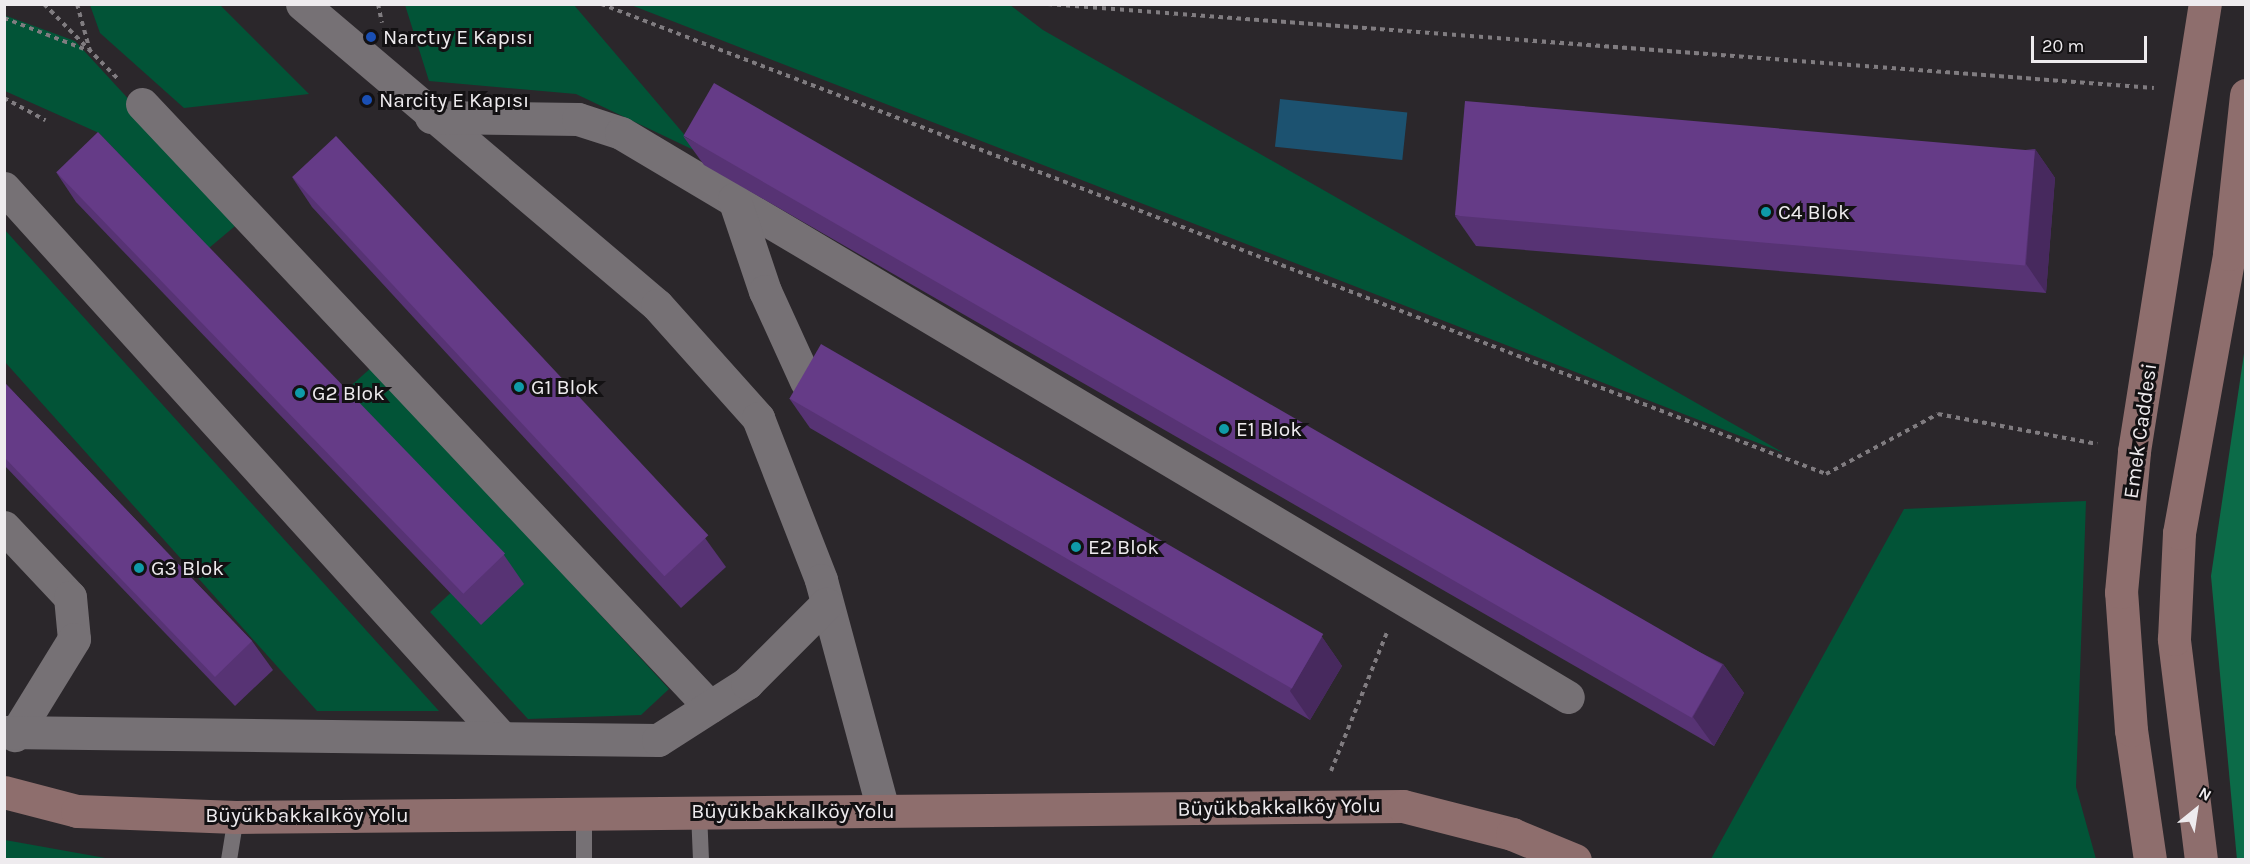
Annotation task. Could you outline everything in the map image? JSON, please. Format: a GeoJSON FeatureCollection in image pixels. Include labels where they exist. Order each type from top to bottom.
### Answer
{"type":"FeatureCollection","features":[{"type":"Feature","properties":{"kind":"street"},"geometry":{"type":"LineString","coordinates":[[302,4],[431,117],[657,305],[758,418],[826,604],[882,810]]}},
{"type":"Feature","properties":{"kind":"street","name":"Emek Caddesi"},"geometry":{"type":"LineString","coordinates":[[2150,860],[2131,730],[2121,592],[2134,451],[2205,4]]}},
{"type":"Feature","properties":{"kind":"street"},"geometry":{"type":"LineString","coordinates":[[2201,860],[2174,639],[2179,533],[2229,254],[2246,95]]}},
{"type":"Feature","properties":{"kind":"street"},"geometry":{"type":"LineString","coordinates":[[142,104],[710,707]]}},
{"type":"Feature","properties":{"kind":"street"},"geometry":{"type":"LineString","coordinates":[[431,117],[578,119],[621,133],[1568,697]]}},
{"type":"Feature","properties":{"kind":"street"},"geometry":{"type":"LineString","coordinates":[[4,188],[502,738]]}},
{"type":"Feature","properties":{"kind":"street"},"geometry":{"type":"LineString","coordinates":[[734,199],[765,291],[806,381]]}},
{"type":"Feature","properties":{"kind":"street"},"geometry":{"type":"LineString","coordinates":[[4,527],[70,597],[74,639],[10,733]]}},
{"type":"Feature","properties":{"kind":"street"},"geometry":{"type":"LineString","coordinates":[[10,733],[64,728],[658,741],[747,683],[826,604]]}},
{"type":"Feature","properties":{"kind":"street","name":"Büyükbakkalköy Yolu"},"geometry":{"type":"LineString","coordinates":[[4,792],[77,812],[236,817],[1317,805],[1403,806],[1512,834],[1575,860]]}},
{"type":"Feature","properties":{"kind":"lane"},"geometry":{"type":"LineString","coordinates":[[699,812],[701,860]]}},
{"type":"Feature","properties":{"kind":"lane"},"geometry":{"type":"LineString","coordinates":[[584,813],[584,860]]}},
{"type":"Feature","properties":{"kind":"lane"},"geometry":{"type":"LineString","coordinates":[[230,860],[236,817]]}},
{"type":"Feature","properties":{"kind":"path"},"geometry":{"type":"LineString","coordinates":[[44,4],[142,104]]}},
{"type":"Feature","properties":{"kind":"path"},"geometry":{"type":"LineString","coordinates":[[76,4],[90,51]]}},
{"type":"Feature","properties":{"kind":"path"},"geometry":{"type":"LineString","coordinates":[[1048,4],[2192,91]]}},
{"type":"Feature","properties":{"kind":"path"},"geometry":{"type":"LineString","coordinates":[[604,5],[1826,474],[1938,414],[2134,451]]}},
{"type":"Feature","properties":{"kind":"path"},"geometry":{"type":"LineString","coordinates":[[4,18],[90,51]]}},
{"type":"Feature","properties":{"kind":"path"},"geometry":{"type":"LineString","coordinates":[[4,98],[45,120]]}},
{"type":"Feature","properties":{"kind":"path"},"geometry":{"type":"LineString","coordinates":[[1317,805],[1402,598]]}},
{"type":"Feature","properties":{"kind":"green space"},"geometry":{"type":"Polygon","coordinates":[[[90,5],[220,5],[309,94],[184,108],[100,33],[90,5]]]}},
{"type":"Feature","properties":{"kind":"green space"},"geometry":{"type":"Polygon","coordinates":[[[405,5],[574,5],[700,153],[576,94],[429,81],[405,5]]]}},
{"type":"Feature","properties":{"kind":"green space"},"geometry":{"type":"Polygon","coordinates":[[[631,5],[1010,5],[1043,30],[1784,453],[631,5]]]}},
{"type":"Feature","properties":{"kind":"green space"},"geometry":{"type":"Polygon","coordinates":[[[4,15],[75,41],[241,221],[209,248],[99,133],[5,91],[4,15]]]}},
{"type":"Feature","properties":{"kind":"green space"},"geometry":{"type":"Polygon","coordinates":[[[5,230],[439,711],[317,711],[5,362],[5,230]]]}},
{"type":"Feature","properties":{"kind":"green space"},"geometry":{"type":"Polygon","coordinates":[[[2245,347],[2246,859],[2237,860],[2211,576],[2245,347]]]}},
{"type":"Feature","properties":{"kind":"green space"},"geometry":{"type":"Polygon","coordinates":[[[372,367],[669,689],[641,715],[528,719],[430,612],[485,561],[336,399],[372,367]]]}},
{"type":"Feature","properties":{"kind":"green space"},"geometry":{"type":"Polygon","coordinates":[[[2086,501],[2076,787],[2096,859],[1711,859],[1904,509],[2086,501]]]}},
{"type":"Feature","properties":{"kind":"green space"},"geometry":{"type":"Polygon","coordinates":[[[5,840],[111,859],[5,859],[5,840]]]}},
{"type":"Feature","properties":{"kind":"water"},"geometry":{"type":"Polygon","coordinates":[[[1280,99],[1407,112],[1402,160],[1275,147],[1280,99]]]}},
{"type":"Feature","properties":{"kind":"building","name":"E1 Blok"},"geometry":{"type":"Polygon","coordinates":[[[714,83],[1722,665],[1692,718],[684,136],[714,83]]]}},
{"type":"Feature","properties":{"kind":"building","name":"C4 Blok"},"geometry":{"type":"Polygon","coordinates":[[[1465,101],[2035,151],[2025,265],[1455,216],[1465,101]]]}},
{"type":"Feature","properties":{"kind":"building","name":"G2 Blok"},"geometry":{"type":"Polygon","coordinates":[[[98,132],[505,554],[463,594],[56,172],[98,132]]]}},
{"type":"Feature","properties":{"kind":"building","name":"G1 Blok"},"geometry":{"type":"Polygon","coordinates":[[[336,136],[708,535],[664,576],[292,177],[336,136]]]}},
{"type":"Feature","properties":{"kind":"building","name":"E2 Blok"},"geometry":{"type":"Polygon","coordinates":[[[821,344],[1323,634],[1292,689],[790,399],[821,344]]]}},
{"type":"Feature","properties":{"kind":"building","name":"G3 Blok"},"geometry":{"type":"Polygon","coordinates":[[[4,382],[252,641],[215,677],[4,457],[4,382]]]}},
{"type":"Feature","properties":{"kind":"place","name":"Narctıy E Kapısı"},"geometry":{"type":"Point","coordinates":[371,37]}},
{"type":"Feature","properties":{"kind":"place","name":"Narcity E Kapısı"},"geometry":{"type":"Point","coordinates":[367,100]}},
{"type":"Feature","properties":{"kind":"place","name":"C4 Blok"},"geometry":{"type":"Point","coordinates":[1766,212]}},
{"type":"Feature","properties":{"kind":"place","name":"G1 Blok"},"geometry":{"type":"Point","coordinates":[519,387]}},
{"type":"Feature","properties":{"kind":"place","name":"G2 Blok"},"geometry":{"type":"Point","coordinates":[300,393]}},
{"type":"Feature","properties":{"kind":"place","name":"E1 Blok"},"geometry":{"type":"Point","coordinates":[1224,429]}},
{"type":"Feature","properties":{"kind":"place","name":"E2 Blok"},"geometry":{"type":"Point","coordinates":[1076,547]}},
{"type":"Feature","properties":{"kind":"place","name":"G3 Blok"},"geometry":{"type":"Point","coordinates":[139,568]}}]}
